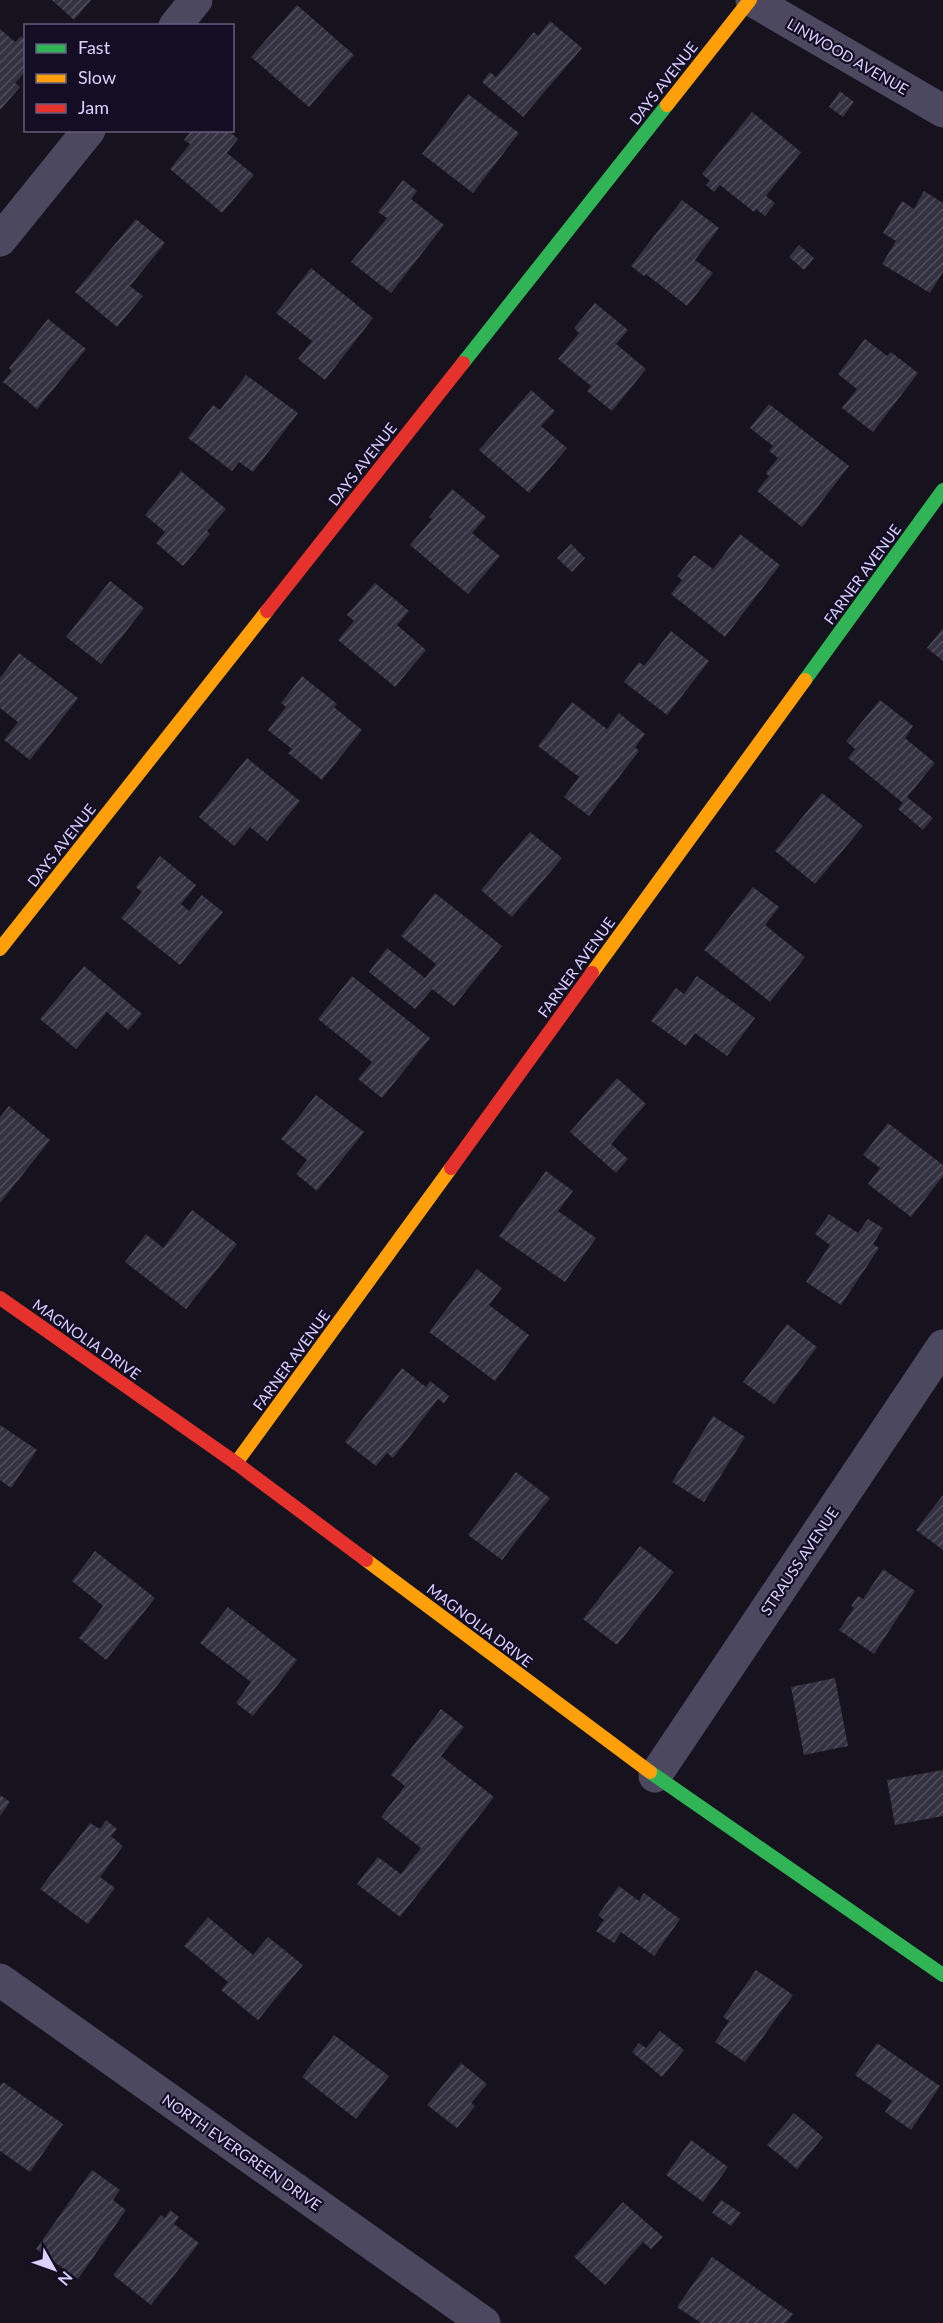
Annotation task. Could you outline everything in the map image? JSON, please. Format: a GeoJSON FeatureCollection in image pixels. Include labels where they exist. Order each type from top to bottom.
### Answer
{"type":"FeatureCollection","features":[{"type":"Feature","properties":{"kind":"street"},"geometry":{"type":"LineString","coordinates":[[177,24],[196,0]]}},
{"type":"Feature","properties":{"kind":"street","name":"LINWOOD AVENUE"},"geometry":{"type":"LineString","coordinates":[[751,0],[943,111]]}},
{"type":"Feature","properties":{"kind":"street","name":"DAYS AVENUE"},"geometry":{"type":"LineString","coordinates":[[0,949],[751,0]]}},
{"type":"Feature","properties":{"kind":"street"},"geometry":{"type":"LineString","coordinates":[[0,240],[87,132]]}},
{"type":"Feature","properties":{"kind":"street","name":"FARNER AVENUE"},"geometry":{"type":"LineString","coordinates":[[236,1463],[943,490]]}},
{"type":"Feature","properties":{"kind":"street","name":"MAGNOLIA DRIVE"},"geometry":{"type":"LineString","coordinates":[[0,1298],[236,1463],[655,1776],[943,1975]]}},
{"type":"Feature","properties":{"kind":"street","name":"STRAUSS AVENUE"},"geometry":{"type":"LineString","coordinates":[[655,1776],[943,1346]]}},
{"type":"Feature","properties":{"kind":"street","name":"NORTH EVERGREEN DRIVE"},"geometry":{"type":"LineString","coordinates":[[0,1980],[484,2323]]}},
{"type":"Feature","properties":{"kind":"building"},"geometry":{"type":"Polygon","coordinates":[[[52,0],[91,0],[74,20],[52,0]]]}},
{"type":"Feature","properties":{"kind":"building"},"geometry":{"type":"Polygon","coordinates":[[[297,5],[354,55],[309,107],[251,57],[297,5]]]}},
{"type":"Feature","properties":{"kind":"building"},"geometry":{"type":"Polygon","coordinates":[[[550,21],[582,48],[523,117],[482,82],[490,72],[496,77],[534,32],[538,36],[550,21]]]}},
{"type":"Feature","properties":{"kind":"building"},"geometry":{"type":"Polygon","coordinates":[[[0,29],[15,42],[21,36],[24,39],[24,73],[15,83],[20,87],[0,110],[0,29]]]}},
{"type":"Feature","properties":{"kind":"building"},"geometry":{"type":"Polygon","coordinates":[[[840,91],[854,102],[843,117],[829,107],[840,91]]]}},
{"type":"Feature","properties":{"kind":"building"},"geometry":{"type":"Polygon","coordinates":[[[468,94],[519,133],[473,193],[422,154],[468,94]]]}},
{"type":"Feature","properties":{"kind":"building"},"geometry":{"type":"Polygon","coordinates":[[[752,112],[801,152],[766,196],[775,203],[765,216],[756,209],[754,212],[720,185],[714,192],[706,185],[710,181],[702,174],[752,112]]]}},
{"type":"Feature","properties":{"kind":"building"},"geometry":{"type":"Polygon","coordinates":[[[190,132],[230,132],[238,139],[227,153],[254,175],[222,213],[170,169],[190,144],[184,140],[190,132]]]}},
{"type":"Feature","properties":{"kind":"building"},"geometry":{"type":"Polygon","coordinates":[[[403,180],[417,191],[411,199],[444,225],[391,293],[351,262],[387,218],[378,212],[403,180]]]}},
{"type":"Feature","properties":{"kind":"building"},"geometry":{"type":"Polygon","coordinates":[[[924,191],[943,203],[943,272],[930,293],[882,264],[896,241],[883,233],[902,201],[914,209],[924,191]]]}},
{"type":"Feature","properties":{"kind":"building"},"geometry":{"type":"Polygon","coordinates":[[[682,200],[719,228],[695,260],[713,273],[687,306],[646,274],[644,276],[631,266],[682,200]]]}},
{"type":"Feature","properties":{"kind":"building"},"geometry":{"type":"Polygon","coordinates":[[[136,219],[165,243],[130,286],[143,296],[117,327],[75,292],[136,219]]]}},
{"type":"Feature","properties":{"kind":"building"},"geometry":{"type":"Polygon","coordinates":[[[799,245],[814,258],[804,270],[789,257],[799,245]]]}},
{"type":"Feature","properties":{"kind":"building"},"geometry":{"type":"Polygon","coordinates":[[[311,268],[373,318],[325,380],[298,359],[312,341],[276,313],[311,268]]]}},
{"type":"Feature","properties":{"kind":"building"},"geometry":{"type":"Polygon","coordinates":[[[595,303],[628,330],[616,344],[646,369],[612,411],[587,391],[591,386],[558,359],[579,333],[574,328],[595,303]]]}},
{"type":"Feature","properties":{"kind":"building"},"geometry":{"type":"Polygon","coordinates":[[[48,319],[86,349],[37,409],[3,382],[12,371],[9,368],[48,319]]]}},
{"type":"Feature","properties":{"kind":"building"},"geometry":{"type":"Polygon","coordinates":[[[865,339],[887,356],[891,352],[918,373],[873,432],[842,408],[857,389],[838,374],[865,339]]]}},
{"type":"Feature","properties":{"kind":"building"},"geometry":{"type":"Polygon","coordinates":[[[246,375],[298,413],[253,472],[239,462],[232,471],[188,438],[213,405],[220,410],[246,375]]]}},
{"type":"Feature","properties":{"kind":"building"},"geometry":{"type":"Polygon","coordinates":[[[531,390],[555,411],[541,426],[567,448],[529,493],[479,450],[531,390]]]}},
{"type":"Feature","properties":{"kind":"building"},"geometry":{"type":"Polygon","coordinates":[[[769,404],[849,466],[802,527],[757,491],[769,476],[766,473],[778,458],[769,451],[773,446],[750,428],[769,404]]]}},
{"type":"Feature","properties":{"kind":"building"},"geometry":{"type":"Polygon","coordinates":[[[181,471],[226,509],[207,531],[210,534],[183,566],[156,543],[165,532],[145,515],[181,471]]]}},
{"type":"Feature","properties":{"kind":"building"},"geometry":{"type":"Polygon","coordinates":[[[452,489],[486,517],[472,533],[500,556],[468,594],[410,545],[432,519],[429,517],[452,489]]]}},
{"type":"Feature","properties":{"kind":"building"},"geometry":{"type":"Polygon","coordinates":[[[740,534],[780,565],[725,637],[671,594],[682,580],[677,576],[694,555],[713,569],[740,534]]]}},
{"type":"Feature","properties":{"kind":"building"},"geometry":{"type":"Polygon","coordinates":[[[571,544],[585,558],[572,572],[557,558],[571,544]]]}},
{"type":"Feature","properties":{"kind":"building"},"geometry":{"type":"Polygon","coordinates":[[[110,581],[144,608],[101,664],[66,637],[110,581]]]}},
{"type":"Feature","properties":{"kind":"building"},"geometry":{"type":"Polygon","coordinates":[[[375,583],[409,611],[397,625],[426,650],[395,687],[338,640],[354,621],[347,615],[375,583]]]}},
{"type":"Feature","properties":{"kind":"building"},"geometry":{"type":"Polygon","coordinates":[[[943,628],[943,661],[927,648],[943,628]]]}},
{"type":"Feature","properties":{"kind":"building"},"geometry":{"type":"Polygon","coordinates":[[[671,631],[709,661],[667,715],[624,682],[639,662],[644,666],[671,631]]]}},
{"type":"Feature","properties":{"kind":"building"},"geometry":{"type":"Polygon","coordinates":[[[19,653],[78,698],[30,760],[4,740],[18,722],[0,708],[0,678],[19,653]]]}},
{"type":"Feature","properties":{"kind":"building"},"geometry":{"type":"Polygon","coordinates":[[[302,676],[337,704],[334,707],[362,730],[322,780],[288,753],[292,749],[268,730],[286,707],[281,703],[302,676]]]}},
{"type":"Feature","properties":{"kind":"building"},"geometry":{"type":"Polygon","coordinates":[[[880,700],[913,726],[905,738],[935,763],[907,797],[933,818],[923,830],[898,809],[903,803],[848,758],[855,749],[846,741],[880,700]]]}},
{"type":"Feature","properties":{"kind":"building"},"geometry":{"type":"Polygon","coordinates":[[[572,702],[607,729],[619,713],[645,734],[635,747],[639,751],[589,816],[564,797],[579,777],[538,746],[572,702]]]}},
{"type":"Feature","properties":{"kind":"building"},"geometry":{"type":"Polygon","coordinates":[[[247,758],[300,801],[267,841],[250,827],[234,846],[199,817],[247,758]]]}},
{"type":"Feature","properties":{"kind":"building"},"geometry":{"type":"Polygon","coordinates":[[[822,793],[863,826],[815,884],[775,851],[822,793]]]}},
{"type":"Feature","properties":{"kind":"building"},"geometry":{"type":"Polygon","coordinates":[[[530,832],[562,858],[512,917],[481,890],[530,832]]]}},
{"type":"Feature","properties":{"kind":"building"},"geometry":{"type":"Polygon","coordinates":[[[160,856],[196,885],[181,904],[189,911],[202,895],[223,912],[180,965],[121,918],[142,892],[136,887],[160,856]]]}},
{"type":"Feature","properties":{"kind":"building"},"geometry":{"type":"Polygon","coordinates":[[[753,887],[779,907],[765,925],[805,957],[770,1002],[704,950],[753,887]]]}},
{"type":"Feature","properties":{"kind":"building"},"geometry":{"type":"Polygon","coordinates":[[[435,893],[502,946],[454,1006],[432,989],[415,1009],[369,972],[387,948],[425,978],[436,964],[401,936],[435,893]]]}},
{"type":"Feature","properties":{"kind":"building"},"geometry":{"type":"Polygon","coordinates":[[[84,966],[142,1014],[128,1030],[107,1012],[76,1049],[40,1019],[84,966]]]}},
{"type":"Feature","properties":{"kind":"building"},"geometry":{"type":"Polygon","coordinates":[[[352,976],[430,1038],[382,1098],[358,1079],[372,1062],[318,1019],[352,976]]]}},
{"type":"Feature","properties":{"kind":"building"},"geometry":{"type":"Polygon","coordinates":[[[697,976],[755,1018],[727,1056],[695,1033],[686,1046],[651,1021],[676,988],[684,994],[697,976]]]}},
{"type":"Feature","properties":{"kind":"building"},"geometry":{"type":"Polygon","coordinates":[[[617,1078],[646,1104],[611,1144],[628,1159],[616,1173],[570,1132],[617,1078]]]}},
{"type":"Feature","properties":{"kind":"building"},"geometry":{"type":"Polygon","coordinates":[[[316,1095],[364,1132],[317,1191],[296,1174],[307,1160],[281,1139],[316,1095]]]}},
{"type":"Feature","properties":{"kind":"building"},"geometry":{"type":"Polygon","coordinates":[[[9,1106],[50,1140],[0,1203],[0,1117],[9,1106]]]}},
{"type":"Feature","properties":{"kind":"building"},"geometry":{"type":"Polygon","coordinates":[[[888,1123],[943,1165],[943,1176],[911,1217],[868,1184],[880,1168],[863,1155],[888,1123]]]}},
{"type":"Feature","properties":{"kind":"building"},"geometry":{"type":"Polygon","coordinates":[[[546,1171],[573,1191],[558,1211],[596,1238],[565,1282],[499,1236],[546,1171]]]}},
{"type":"Feature","properties":{"kind":"building"},"geometry":{"type":"Polygon","coordinates":[[[192,1210],[237,1244],[186,1309],[125,1262],[146,1234],[163,1248],[192,1210]]]}},
{"type":"Feature","properties":{"kind":"building"},"geometry":{"type":"Polygon","coordinates":[[[829,1214],[858,1233],[868,1219],[883,1228],[873,1244],[879,1248],[841,1305],[806,1282],[830,1245],[815,1234],[829,1214]]]}},
{"type":"Feature","properties":{"kind":"building"},"geometry":{"type":"Polygon","coordinates":[[[477,1269],[502,1288],[489,1305],[529,1335],[495,1381],[429,1332],[477,1269]]]}},
{"type":"Feature","properties":{"kind":"building"},"geometry":{"type":"Polygon","coordinates":[[[787,1324],[817,1347],[774,1404],[743,1382],[787,1324]]]}},
{"type":"Feature","properties":{"kind":"building"},"geometry":{"type":"Polygon","coordinates":[[[402,1368],[426,1387],[430,1381],[449,1396],[444,1403],[438,1399],[393,1458],[387,1453],[376,1466],[345,1442],[402,1368]]]}},
{"type":"Feature","properties":{"kind":"building"},"geometry":{"type":"Polygon","coordinates":[[[713,1416],[745,1437],[704,1502],[672,1482],[713,1416]]]}},
{"type":"Feature","properties":{"kind":"building"},"geometry":{"type":"Polygon","coordinates":[[[0,1425],[37,1450],[11,1488],[0,1480],[0,1425]]]}},
{"type":"Feature","properties":{"kind":"building"},"geometry":{"type":"Polygon","coordinates":[[[516,1472],[550,1498],[502,1560],[468,1535],[516,1472]]]}},
{"type":"Feature","properties":{"kind":"building"},"geometry":{"type":"Polygon","coordinates":[[[943,1495],[943,1550],[916,1530],[943,1495]]]}},
{"type":"Feature","properties":{"kind":"building"},"geometry":{"type":"Polygon","coordinates":[[[640,1546],[674,1572],[617,1645],[583,1619],[640,1546]]]}},
{"type":"Feature","properties":{"kind":"building"},"geometry":{"type":"Polygon","coordinates":[[[95,1551],[155,1598],[106,1660],[79,1638],[103,1606],[72,1581],[95,1551]]]}},
{"type":"Feature","properties":{"kind":"building"},"geometry":{"type":"Polygon","coordinates":[[[883,1569],[915,1591],[874,1654],[839,1630],[854,1608],[851,1606],[858,1596],[863,1599],[883,1569]]]}},
{"type":"Feature","properties":{"kind":"building"},"geometry":{"type":"Polygon","coordinates":[[[228,1607],[297,1660],[253,1716],[236,1703],[251,1682],[200,1643],[228,1607]]]}},
{"type":"Feature","properties":{"kind":"building"},"geometry":{"type":"Polygon","coordinates":[[[835,1678],[848,1746],[804,1755],[791,1687],[835,1678]]]}},
{"type":"Feature","properties":{"kind":"building"},"geometry":{"type":"Polygon","coordinates":[[[441,1709],[464,1727],[441,1756],[494,1797],[400,1917],[357,1884],[378,1857],[401,1874],[421,1848],[381,1817],[405,1786],[391,1775],[441,1709]]]}},
{"type":"Feature","properties":{"kind":"building"},"geometry":{"type":"Polygon","coordinates":[[[943,1770],[943,1816],[895,1825],[887,1780],[943,1770]]]}},
{"type":"Feature","properties":{"kind":"building"},"geometry":{"type":"Polygon","coordinates":[[[0,1795],[10,1802],[0,1816],[0,1795]]]}},
{"type":"Feature","properties":{"kind":"building"},"geometry":{"type":"Polygon","coordinates":[[[106,1820],[117,1829],[111,1836],[123,1846],[100,1877],[115,1888],[88,1924],[40,1889],[90,1823],[100,1829],[106,1820]]]}},
{"type":"Feature","properties":{"kind":"building"},"geometry":{"type":"Polygon","coordinates":[[[619,1886],[639,1901],[644,1893],[680,1919],[654,1956],[621,1932],[614,1943],[596,1931],[604,1920],[598,1915],[619,1886]]]}},
{"type":"Feature","properties":{"kind":"building"},"geometry":{"type":"Polygon","coordinates":[[[208,1917],[253,1955],[268,1937],[303,1965],[258,2020],[221,1990],[228,1982],[184,1946],[208,1917]]]}},
{"type":"Feature","properties":{"kind":"building"},"geometry":{"type":"Polygon","coordinates":[[[756,1970],[793,1995],[745,2062],[715,2042],[729,2021],[723,2017],[756,1970]]]}},
{"type":"Feature","properties":{"kind":"building"},"geometry":{"type":"Polygon","coordinates":[[[660,2031],[684,2050],[662,2077],[632,2052],[639,2043],[646,2048],[660,2031]]]}},
{"type":"Feature","properties":{"kind":"building"},"geometry":{"type":"Polygon","coordinates":[[[334,2035],[389,2076],[356,2119],[302,2077],[334,2035]]]}},
{"type":"Feature","properties":{"kind":"building"},"geometry":{"type":"Polygon","coordinates":[[[877,2043],[940,2086],[911,2130],[885,2112],[892,2101],[855,2075],[877,2043]]]}},
{"type":"Feature","properties":{"kind":"building"},"geometry":{"type":"Polygon","coordinates":[[[461,2063],[487,2084],[471,2103],[475,2106],[457,2128],[427,2105],[461,2063]]]}},
{"type":"Feature","properties":{"kind":"building"},"geometry":{"type":"Polygon","coordinates":[[[3,2082],[63,2124],[30,2172],[0,2151],[0,2086],[3,2082]]]}},
{"type":"Feature","properties":{"kind":"building"},"geometry":{"type":"Polygon","coordinates":[[[794,2113],[823,2137],[797,2169],[767,2145],[794,2113]]]}},
{"type":"Feature","properties":{"kind":"building"},"geometry":{"type":"Polygon","coordinates":[[[691,2140],[728,2167],[703,2202],[666,2175],[691,2140]]]}},
{"type":"Feature","properties":{"kind":"building"},"geometry":{"type":"Polygon","coordinates":[[[92,2170],[120,2190],[113,2200],[126,2210],[78,2279],[36,2249],[92,2170]]]}},
{"type":"Feature","properties":{"kind":"building"},"geometry":{"type":"Polygon","coordinates":[[[721,2200],[741,2213],[731,2226],[712,2213],[721,2200]]]}},
{"type":"Feature","properties":{"kind":"building"},"geometry":{"type":"Polygon","coordinates":[[[623,2202],[663,2237],[651,2249],[643,2242],[605,2285],[574,2257],[623,2202]]]}},
{"type":"Feature","properties":{"kind":"building"},"geometry":{"type":"Polygon","coordinates":[[[170,2210],[179,2217],[174,2224],[199,2243],[151,2305],[113,2275],[161,2215],[165,2218],[170,2210]]]}},
{"type":"Feature","properties":{"kind":"building"},"geometry":{"type":"Polygon","coordinates":[[[712,2257],[793,2314],[786,2323],[701,2323],[677,2307],[712,2257]]]}},
{"type":"Feature","properties":{"kind":"traffic: fast"},"geometry":{"type":"LineString","coordinates":[[463,363],[667,105]]}},
{"type":"Feature","properties":{"kind":"traffic: fast"},"geometry":{"type":"LineString","coordinates":[[805,680],[943,490]]}},
{"type":"Feature","properties":{"kind":"traffic: fast"},"geometry":{"type":"LineString","coordinates":[[650,1772],[943,1975]]}},
{"type":"Feature","properties":{"kind":"traffic: slow"},"geometry":{"type":"LineString","coordinates":[[667,105],[750,0]]}},
{"type":"Feature","properties":{"kind":"traffic: slow"},"geometry":{"type":"LineString","coordinates":[[0,949],[267,611]]}},
{"type":"Feature","properties":{"kind":"traffic: slow"},"geometry":{"type":"LineString","coordinates":[[592,973],[805,680]]}},
{"type":"Feature","properties":{"kind":"traffic: slow"},"geometry":{"type":"LineString","coordinates":[[236,1463],[451,1168]]}},
{"type":"Feature","properties":{"kind":"traffic: slow"},"geometry":{"type":"LineString","coordinates":[[366,1560],[650,1772]]}},
{"type":"Feature","properties":{"kind":"traffic: jam"},"geometry":{"type":"LineString","coordinates":[[267,611],[463,363]]}},
{"type":"Feature","properties":{"kind":"traffic: jam"},"geometry":{"type":"LineString","coordinates":[[451,1168],[592,973]]}},
{"type":"Feature","properties":{"kind":"traffic: jam"},"geometry":{"type":"LineString","coordinates":[[0,1298],[236,1463],[366,1560]]}}]}
